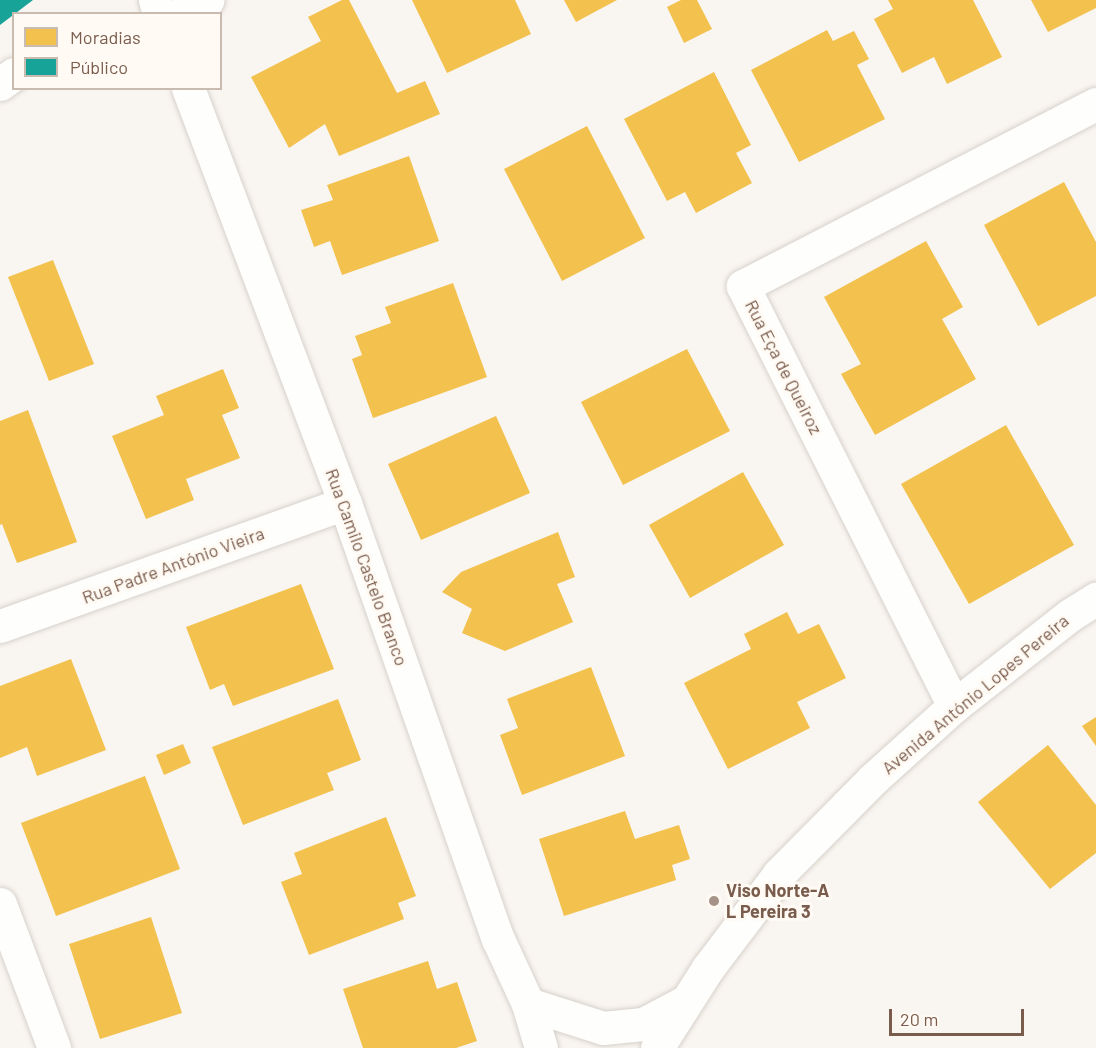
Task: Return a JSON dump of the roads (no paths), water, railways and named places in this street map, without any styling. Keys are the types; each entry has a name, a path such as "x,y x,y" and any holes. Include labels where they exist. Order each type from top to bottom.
{"street":[{"path":"185,12 207,0"},
{"name":"Rua Camilo Castelo Branco","path":"189,90 345,503 498,939 528,1004 542,1048"},
{"name":"Rua Eça de Queiroz","path":"954,706 743,286 1096,104"},
{"name":"Rua Padre António Vieira","path":"0,626 345,503"},
{"name":"Avenida António Lopes Pereira","path":"657,1048 708,968 779,874 873,779 954,706 1070,615 1096,599"},
{"path":"0,904 54,1048"},
{"path":"528,1004 603,1028 643,1024 687,1001"}],"place":[{"name":"Viso Norte-A L Pereira 3","path":"714,901"}]}
